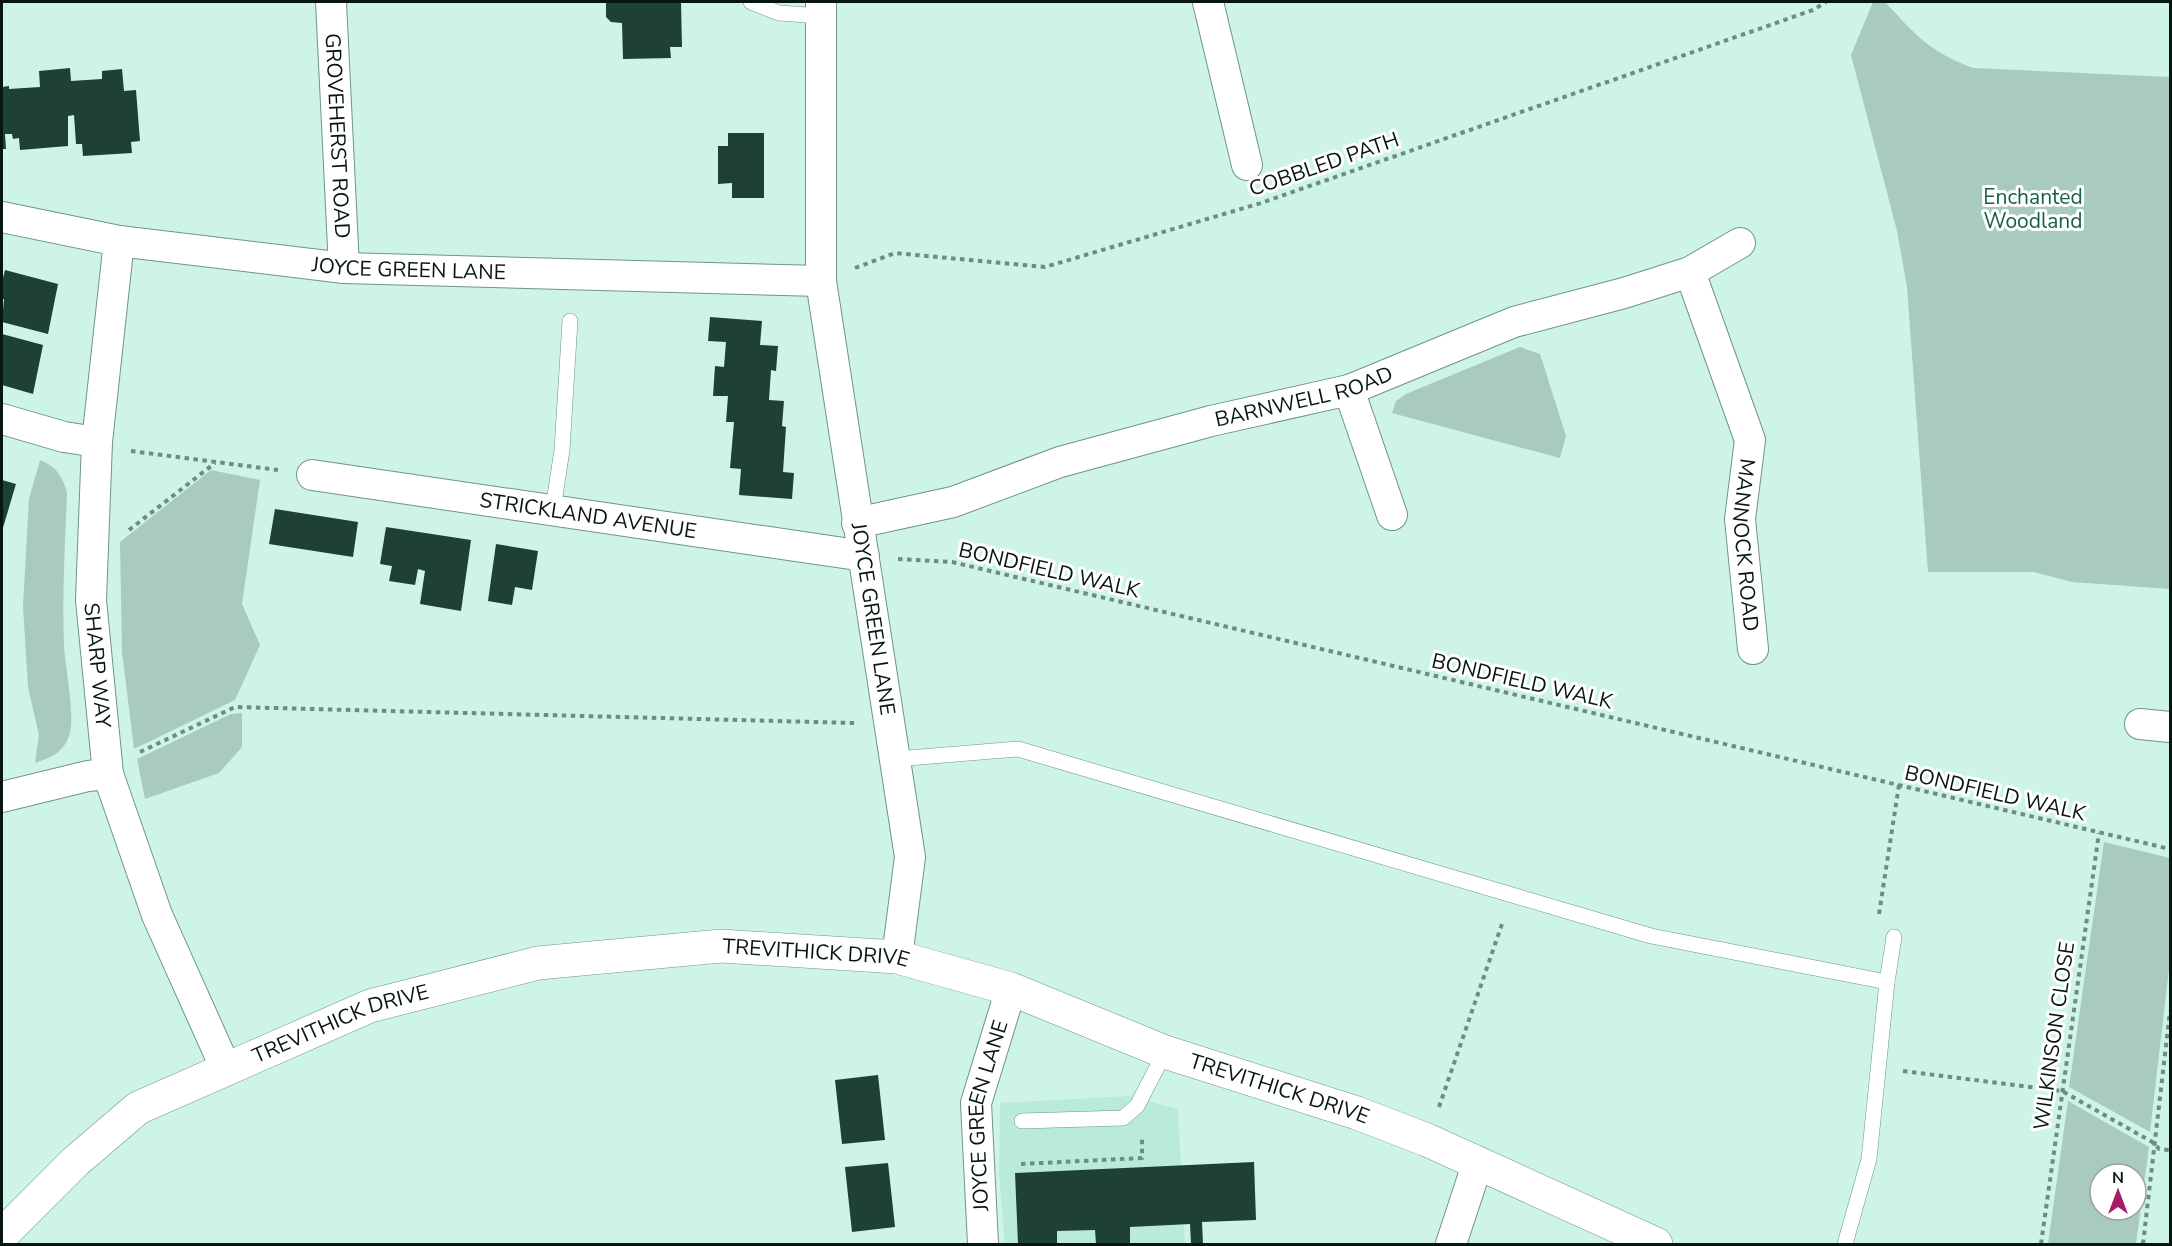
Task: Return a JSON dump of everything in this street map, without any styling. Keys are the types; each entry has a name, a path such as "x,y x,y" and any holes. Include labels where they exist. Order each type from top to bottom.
{"street":[{"name":"GROVEHERST ROAD","path":"331,2 344,268"},
{"path":"1208,2 1246,165"},
{"name":"JOYCE GREEN LANE","path":"821,9 821,281 910,857 897,957"},
{"name":"JOYCE GREEN LANE","path":"2,217 119,241 344,268 821,281"},
{"name":"SHARP WAY","path":"119,241 97,442 91,600 108,774 157,915 226,1069"},
{"name":"BARNWELL ROAD","path":"857,523 953,502 1021,475 1211,421 1350,390 1505,325 1624,293 1690,272 1740,243"},
{"name":"MANNOCK ROAD","path":"1690,272 1750,440 1740,519 1753,649"},
{"path":"1350,390 1392,515"},
{"path":"2,419 64,437 97,442"},
{"name":"STRICKLAND AVENUE","path":"312,475 864,556"},
{"path":"2140,724 2170,727"},
{"path":"2,797 88,776 108,774"},
{"name":"TREVITHICK DRIVE","path":"2,1235 75,1161 138,1108 370,1006 538,963 721,946 897,957 1011,989 1164,1053 1357,1113 1427,1140 1478,1161 1656,1245"},
{"name":"JOYCE GREEN LANE","path":"983,1245 976,1103 1011,989"},
{"path":"1451,1245 1478,1161"}],"lane":[{"path":"751,2 779,13 821,9"},
{"path":"553,509 562,450 570,321"},
{"path":"896,759 1018,749 1651,936 1887,982"},
{"path":"1845,1245 1869,1159 1887,982 1894,937"},
{"path":"1022,1121 1123,1118 1137,1106 1164,1053"}],"path":[{"name":"COBBLED PATH","path":"821,281 895,253 1045,267 1261,203 1813,10 1826,2"},
{"path":"97,442 119,449 312,475"},
{"path":"93,558 216,462"},
{"name":"BONDFIELD WALK","path":"864,556 952,562 2170,849"},
{"path":"108,774 135,754 235,707 891,724"},
{"path":"1894,937 1876,935 1899,786"},
{"name":"WILKINSON CLOSE","path":"2041,1245 2099,833"},
{"path":"1427,1140 1512,894"},
{"path":"2143,1245 2170,1011"},
{"path":"1878,1068 2062,1091 2154,1143 2159,1149 2170,1150"},
{"path":"1021,1164 1142,1158 1142,1126 1137,1106"}],"shaded area":[{"path":"1129,1096 1178,1109 1185,1244 1005,1244 999,1173 1000,1103"}],"green space":[{"name":"Enchanted Woodland","path":"1873,2 1885,2 1933,48 1973,68 2170,77 2170,589 2072,582 2034,572 1928,572 1907,287 1897,231 1851,55"},
{"path":"1520,347 1540,354 1566,436 1560,458 1392,413 1396,401 1406,394"},
{"path":"40,460 50,465 58,473 67,493 63,626 70,692 71,728 60,751 35,763 39,735 28,687 23,606 29,499"},
{"path":"211,470 260,480 242,604 260,645 235,700 134,749 122,652 120,542"},
{"path":"242,713 242,747 219,773 145,799 137,759 231,714"},
{"path":"2104,842 2170,858 2170,961 2150,1132 2069,1087"},
{"path":"2068,1101 2149,1147 2147,1162 2088,1162 2088,1222 2139,1222 2136,1244 2048,1244"}],"building":[{"path":"606,2 681,2 682,47 670,47 671,58 623,59 622,23 611,22 606,17"},
{"path":"70,68 71,81 102,79 102,71 122,69 124,91 136,90 140,141 131,142 132,153 83,156 82,144 76,144 74,115 68,116 68,146 20,150 19,138 13,139 12,134 5,134 6,149 2,149 2,87 9,86 9,89 40,87 39,71"},
{"path":"728,133 764,133 764,198 732,198 732,183 718,184 718,146 728,146"},
{"path":"5,270 58,284 48,334 2,322 4,299 2,299 2,282"},
{"path":"710,317 762,321 760,345 778,346 776,371 771,370 769,400 784,401 782,426 786,427 783,472 794,473 792,499 739,495 741,469 730,468 734,422 726,422 728,396 713,396 715,366 724,367 726,342 708,341"},
{"path":"2,334 43,345 33,394 2,385"},
{"path":"2,480 16,484 2,531"},
{"path":"275,509 358,522 353,557 269,544"},
{"path":"386,527 471,540 461,611 420,604 425,571 418,569 415,585 389,581 392,566 380,564"},
{"path":"496,544 538,551 532,590 515,587 512,605 488,601"},
{"path":"878,1075 885,1140 842,1144 835,1080"},
{"path":"1254,1162 1256,1220 1202,1222 1203,1244 1191,1244 1190,1224 1130,1227 1130,1244 1096,1244 1095,1230 1057,1231 1057,1244 1018,1244 1015,1173"},
{"path":"888,1163 895,1227 852,1232 845,1167"}]}
